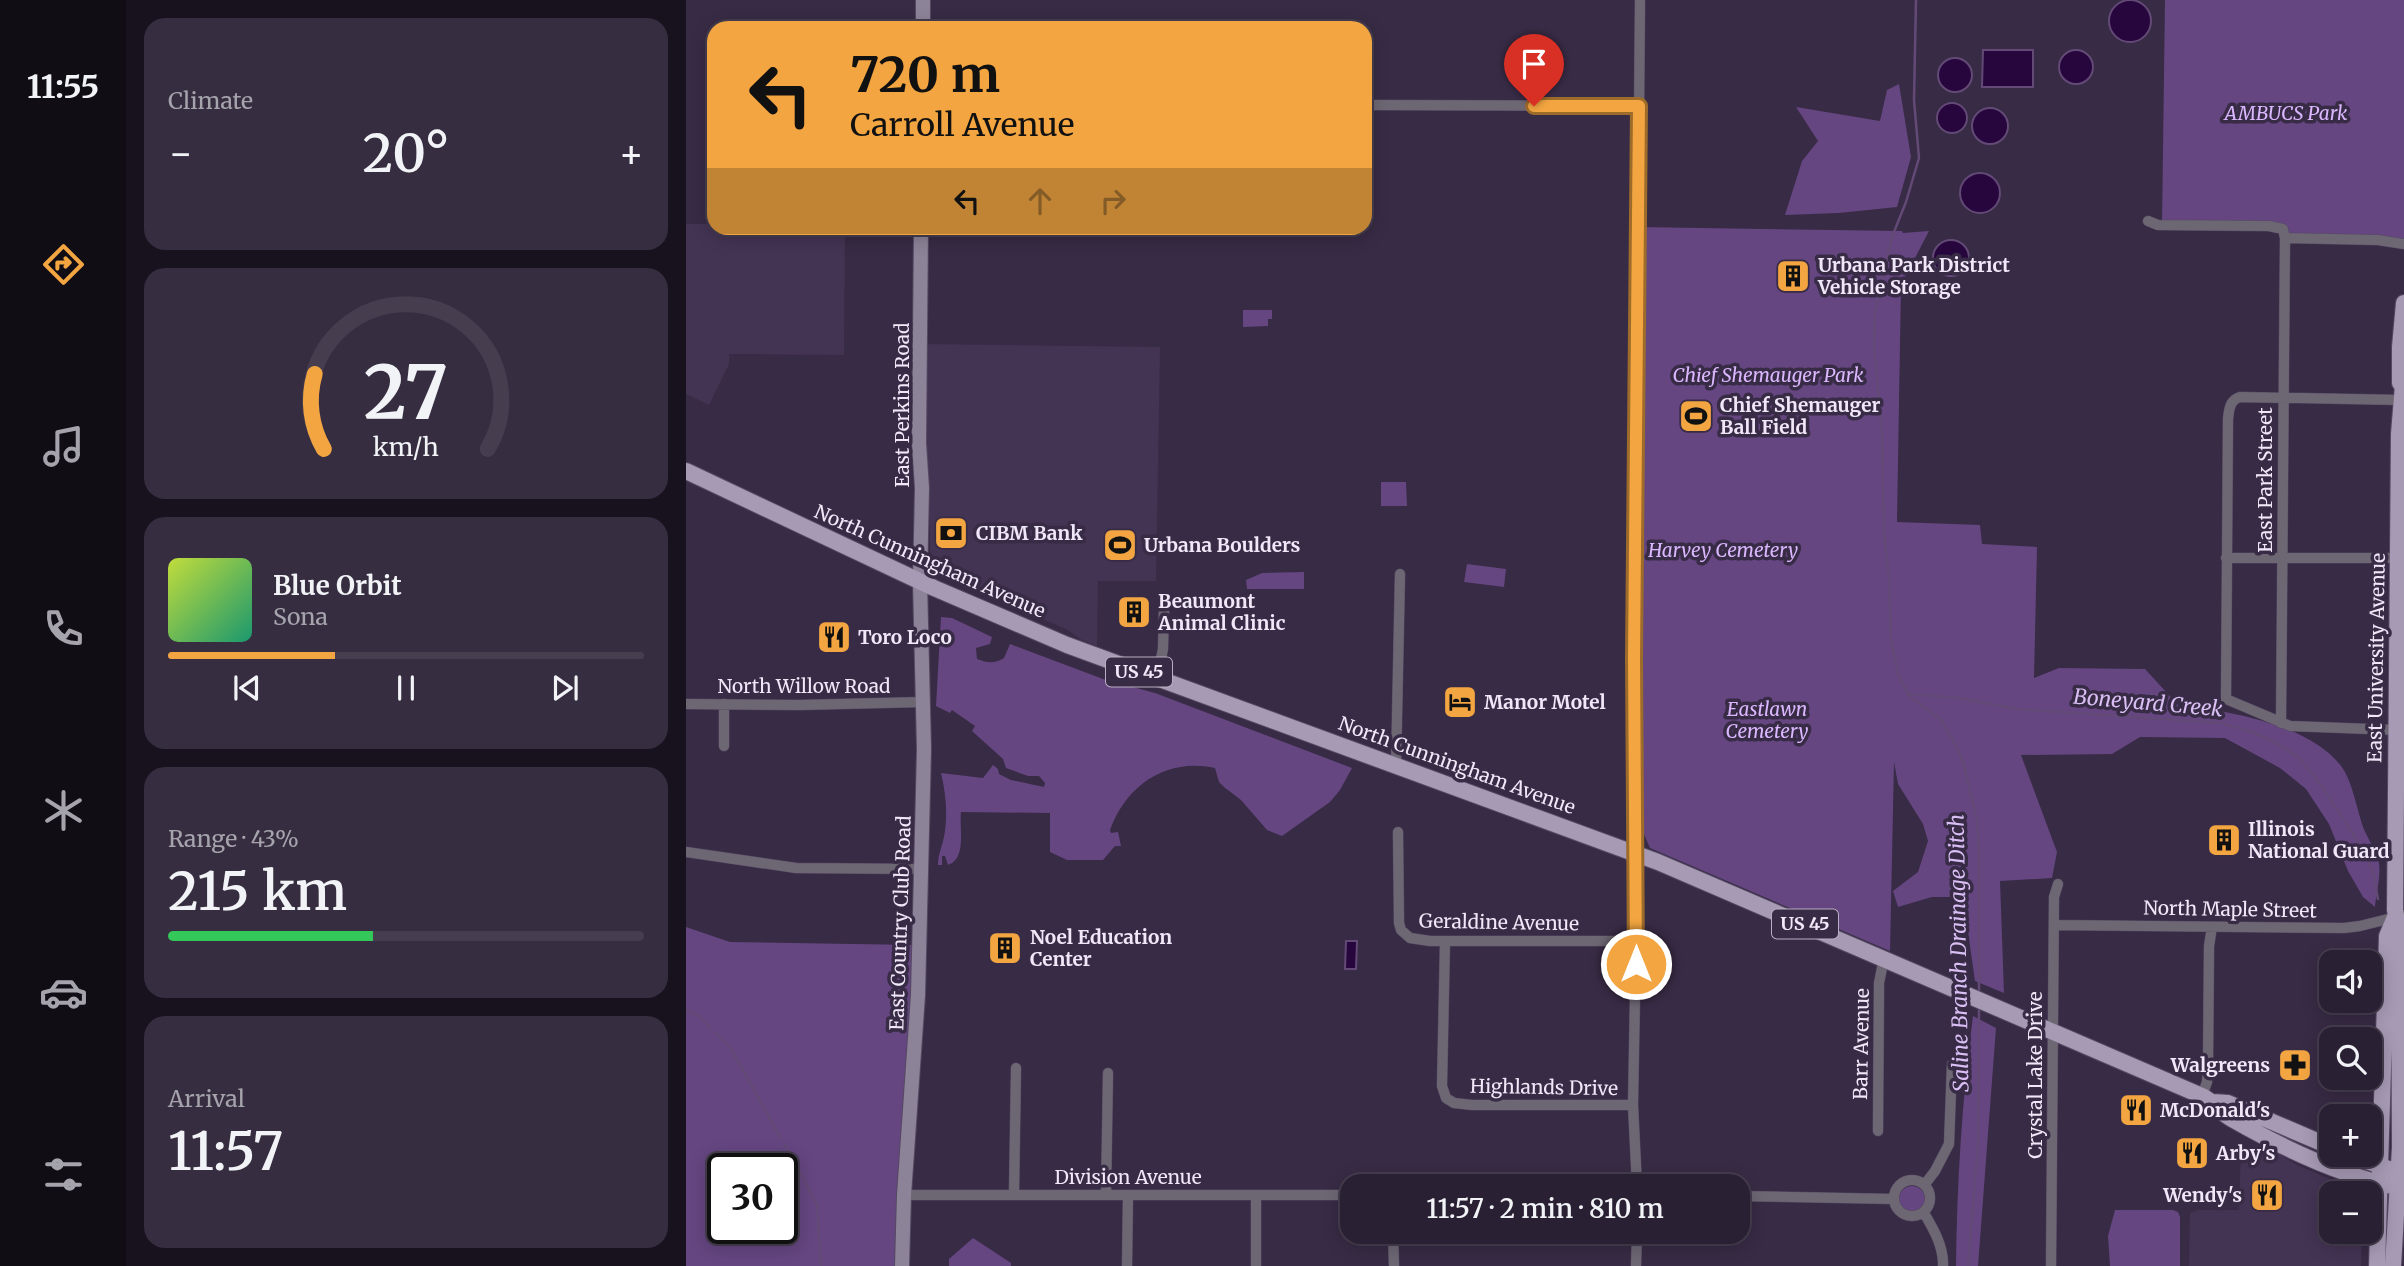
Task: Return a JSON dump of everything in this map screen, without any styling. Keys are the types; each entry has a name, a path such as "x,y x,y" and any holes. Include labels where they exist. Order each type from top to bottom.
{"main road":[{"name":"East University Avenue","path":"2393,1266 2402,1149 2396,730 2400,347 2404,303"},
{"name":"East University Avenue","path":"2400,400 2404,373"},
{"name":"North Cunningham Avenue","path":"686,471 920,582 1067,645 1637,853 2207,1099 2228,1102 2319,1142"},
{"name":"East University Avenue","path":"2382,1121 2387,936 2399,916"},
{"name":"North Cunningham Avenue","path":"2207,1099 2228,1118 2336,1169 2370,1181"},
{"path":"2382,1167 2401,1180"},
{"name":"North Cunningham Avenue","path":"2382,1183 2401,1180"},
{"path":"2393,1246 2404,1227"},
{"name":"East University Avenue","path":"2377,1266 2378,1244"}],"street":[{"path":"923,0 923,21"},
{"path":"1636,1174 1633,1105 1637,853 1634,658 1640,0"},
{"path":"1372,105 1639,106"},
{"path":"2148,221 2158,225 2269,226 2283,229 2286,239 2378,240 2404,244"},
{"name":"East Perkins Road","path":"920,582 921,235"},
{"name":"East Park Street","path":"2281,723 2286,239"},
{"path":"2396,730 2300,727 2281,723 2226,699 2226,558 2229,409 2235,399 2400,400"},
{"path":"2226,558 2398,558"},
{"path":"1396,766 1400,574"},
{"name":"East Country Club Road","path":"902,1266 904,1195 916,1038 923,702 920,582"},
{"path":"1157,678 1163,649 1164,609"},
{"name":"North Willow Road","path":"686,704 923,702"},
{"path":"724,704 724,746"},
{"name":"Geraldine Avenue","path":"1398,832 1399,923 1405,935 1413,940 1636,941"},
{"path":"686,852 796,869 920,869"},
{"name":"Crystal Lake Drive","path":"2051,1266 2053,925 2054,897 2058,884"},
{"name":"North Maple Street","path":"2053,925 2344,928 2399,916"},
{"path":"2207,1099 2209,946 2212,927"},
{"name":"Highlands Drive","path":"1445,942 1442,1086 1446,1098 1454,1103 1472,1105 1633,1105"},
{"name":"Barr Avenue","path":"1878,1131 1879,983 1884,958"},
{"path":"1925,1184 1949,1144 1952,1064"},
{"path":"1014,1194 1016,1068"},
{"path":"1106,1195 1108,1073"},
{"path":"1907,1180 1925,1184 1930,1202 1924,1213 1913,1217 1898,1210 1894,1199 1897,1187 1907,1180"},
{"name":"Division Avenue","path":"904,1195 1340,1195"},
{"path":"1127,1266 1128,1195"},
{"path":"1256,1195 1256,1266"},
{"path":"1750,1196 1894,1199"},
{"path":"1924,1213 1934,1230 1943,1266"},
{"path":"1393,1244 1394,1266"},
{"path":"1636,1266 1637,1244"}],"shaded area":[{"path":"2130,0 2145,6 2151,21 2145,36 2130,42 2115,36 2109,21 2115,6"},
{"path":"1983,50 2033,50 2033,87 1982,87"},
{"path":"2076,50 2088,55 2093,67 2088,79 2076,84 2064,79 2059,67 2064,55"},
{"path":"1955,58 1967,63 1972,75 1967,87 1955,92 1943,87 1938,75 1943,63"},
{"path":"1952,103 1958,104 1966,112 1966,124 1958,132 1952,133 1946,132 1938,124 1937,118 1938,112 1946,104"},
{"path":"1990,108 2003,113 2008,126 2003,139 1990,144 1977,139 1972,126 1977,113"},
{"path":"1980,173 1988,174 1994,179 1999,185 1999,201 1994,207 1988,212 1980,213 1972,212 1966,207 1961,201 1960,193 1961,185 1966,179 1972,174"},
{"path":"686,224 707,224 707,235 845,235 844,355 729,354 729,364 709,405 686,394"},
{"path":"1951,240 1964,245 1969,258 1964,271 1951,276 1938,271 1933,258 1938,245"},
{"path":"923,344 1160,347 1156,581 1098,581 1097,646 1066,629 945,577 933,564 930,550 929,484 922,427"},
{"path":"1346,941 1357,941 1356,969 1345,969"},
{"path":"2265,1145 2297,1165 2335,1181 2319,1181 2319,1244 2362,1244 2361,1266 2189,1266 2190,1213 2198,1210 2239,1210 2241,1152 2246,1146"}],"green space":[{"name":"AMBUCS Park","path":"2165,0 2404,0 2404,244 2285,238 2283,229 2162,223"},
{"path":"1899,84 1911,157 1897,207 1785,215 1802,161 1818,141 1796,107 1880,121 1887,90"},
{"path":"1637,227 1903,233 1929,231 1901,285 1897,522 1980,525 1982,544 2037,547 2034,678 2059,668 2145,669 2179,706 2270,723 2315,743 2332,756 2348,778 2364,829 2378,859 2375,907 2363,897 2348,871 2329,824 2306,789 2280,768 2225,738 2140,737 2112,754 2021,755 2057,852 2052,878 2000,881 2004,993 1975,981 1963,897 1932,897 1898,907 1893,891 1918,872 1928,841 1923,824 1898,784 1894,762 1890,951 1650,848 1643,832 1639,702"},
{"path":"1243,310 1272,310 1272,319 1268,319 1268,326 1243,327"},
{"path":"1381,482 1406,482 1407,506 1381,506"},
{"path":"1467,564 1506,569 1504,587 1464,582"},
{"path":"1304,572 1304,589 1247,589 1246,580 1262,573"},
{"path":"941,617 952,618 992,637 990,644 976,648 977,659 991,662 1000,660 1004,658 1010,644 1103,679 1155,693 1352,768 1330,802 1282,836 1267,830 1241,800 1219,782 1215,768 1181,767 1151,778 1127,800 1110,830 1111,833 1118,832 1121,846 1115,846 1103,860 1067,860 1050,852 1050,813 961,812 958,856 948,865 945,856 942,856 942,865 938,865 946,821 941,773 983,778 993,765 999,774 1011,780 1044,787 1045,783 1039,776 1028,776 1006,768 1003,759 972,731 975,726 952,710 950,713 936,706"},
{"path":"686,927 730,942 914,945 896,1266 686,1266"},
{"path":"1973,1016 1996,1028 1978,1266 1956,1266 1961,1141"},
{"path":"1912,1186 1921,1190 1925,1199 1921,1208 1912,1212 1903,1208 1899,1199 1903,1190"},
{"path":"2115,1210 2178,1212 2180,1266 2110,1266 2108,1236"},
{"path":"973,1238 1011,1263 1011,1266 949,1266 949,1259"}],"waterway":[{"name":"Saline Branch Drainage Ditch","path":"1916,0 1914,100 1919,158 1892,237 1875,313 1874,345 1882,433 1884,533 1891,639 1898,674 1909,696 1941,720 1952,738 1963,762 1977,820 1979,994"},
{"name":"Boneyard Creek","path":"1909,694 1958,698 2017,709 2220,723 2259,735 2295,755 2325,791 2368,861 2374,875 2378,899"},
{"name":"Saline Branch Drainage Ditch","path":"1968,1266 1978,1144 1979,1007"},
{"path":"686,1010 698,1015 710,1027"},
{"path":"716,1032 733,1052 780,1137"},
{"path":"785,1144 817,1205 821,1266"}],"place":[{"name":"Urbana Park District Vehicle Storage","path":"1793,276"},
{"name":"Chief Shemauger Ball Field","path":"1696,416"},
{"name":"CIBM Bank","path":"951,533"},
{"name":"Urbana Boulders","path":"1120,545"},
{"name":"Beaumont Animal Clinic","path":"1134,612"},
{"name":"Toro Loco","path":"834,637"},
{"name":"Manor Motel","path":"1460,702"},
{"name":"Illinois National Guard","path":"2224,840"},
{"name":"Noel Education Center","path":"1005,948"},
{"name":"Walgreens","path":"2295,1065"},
{"name":"McDonald's","path":"2136,1110"},
{"name":"Arby's","path":"2192,1153"},
{"name":"Wendy's","path":"2267,1195"}],"route":[{"path":"1534,106 1639,106 1634,658 1636,964"}],"park label":[{"name":"Chief Shemauger Park","path":"1768,375"},
{"name":"Harvey Cemetery","path":"1723,550"},
{"name":"Eastlawn Cemetery","path":"1767,720"}]}
